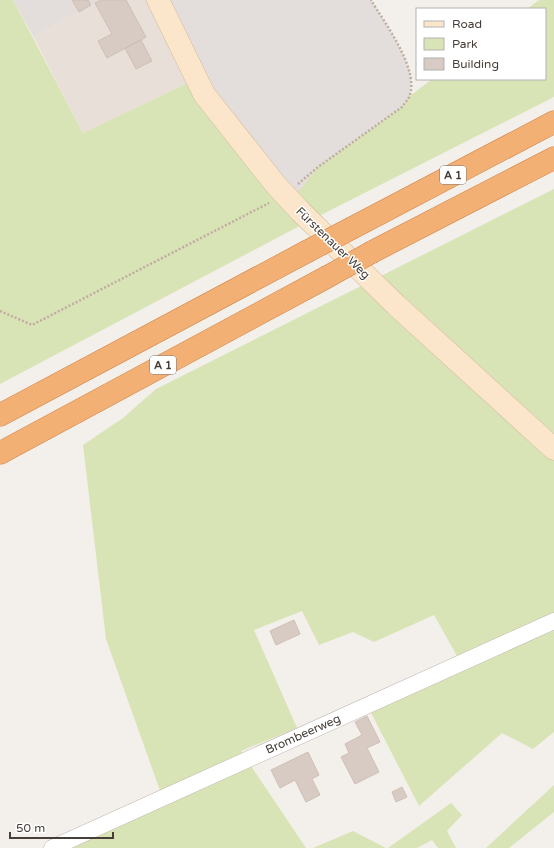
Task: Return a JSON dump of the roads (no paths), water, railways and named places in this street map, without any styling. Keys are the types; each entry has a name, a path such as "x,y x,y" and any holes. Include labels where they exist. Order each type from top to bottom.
{"highway":[{"name":"A 1","path":"0,415 554,122"},
{"name":"A 1","path":"0,453 372,252 554,158"}],"street":[{"name":"Fürstenauer Weg","path":"158,0 204,94 280,190 396,305 554,449"},
{"name":"Brombeerweg","path":"52,848 554,621"}]}
